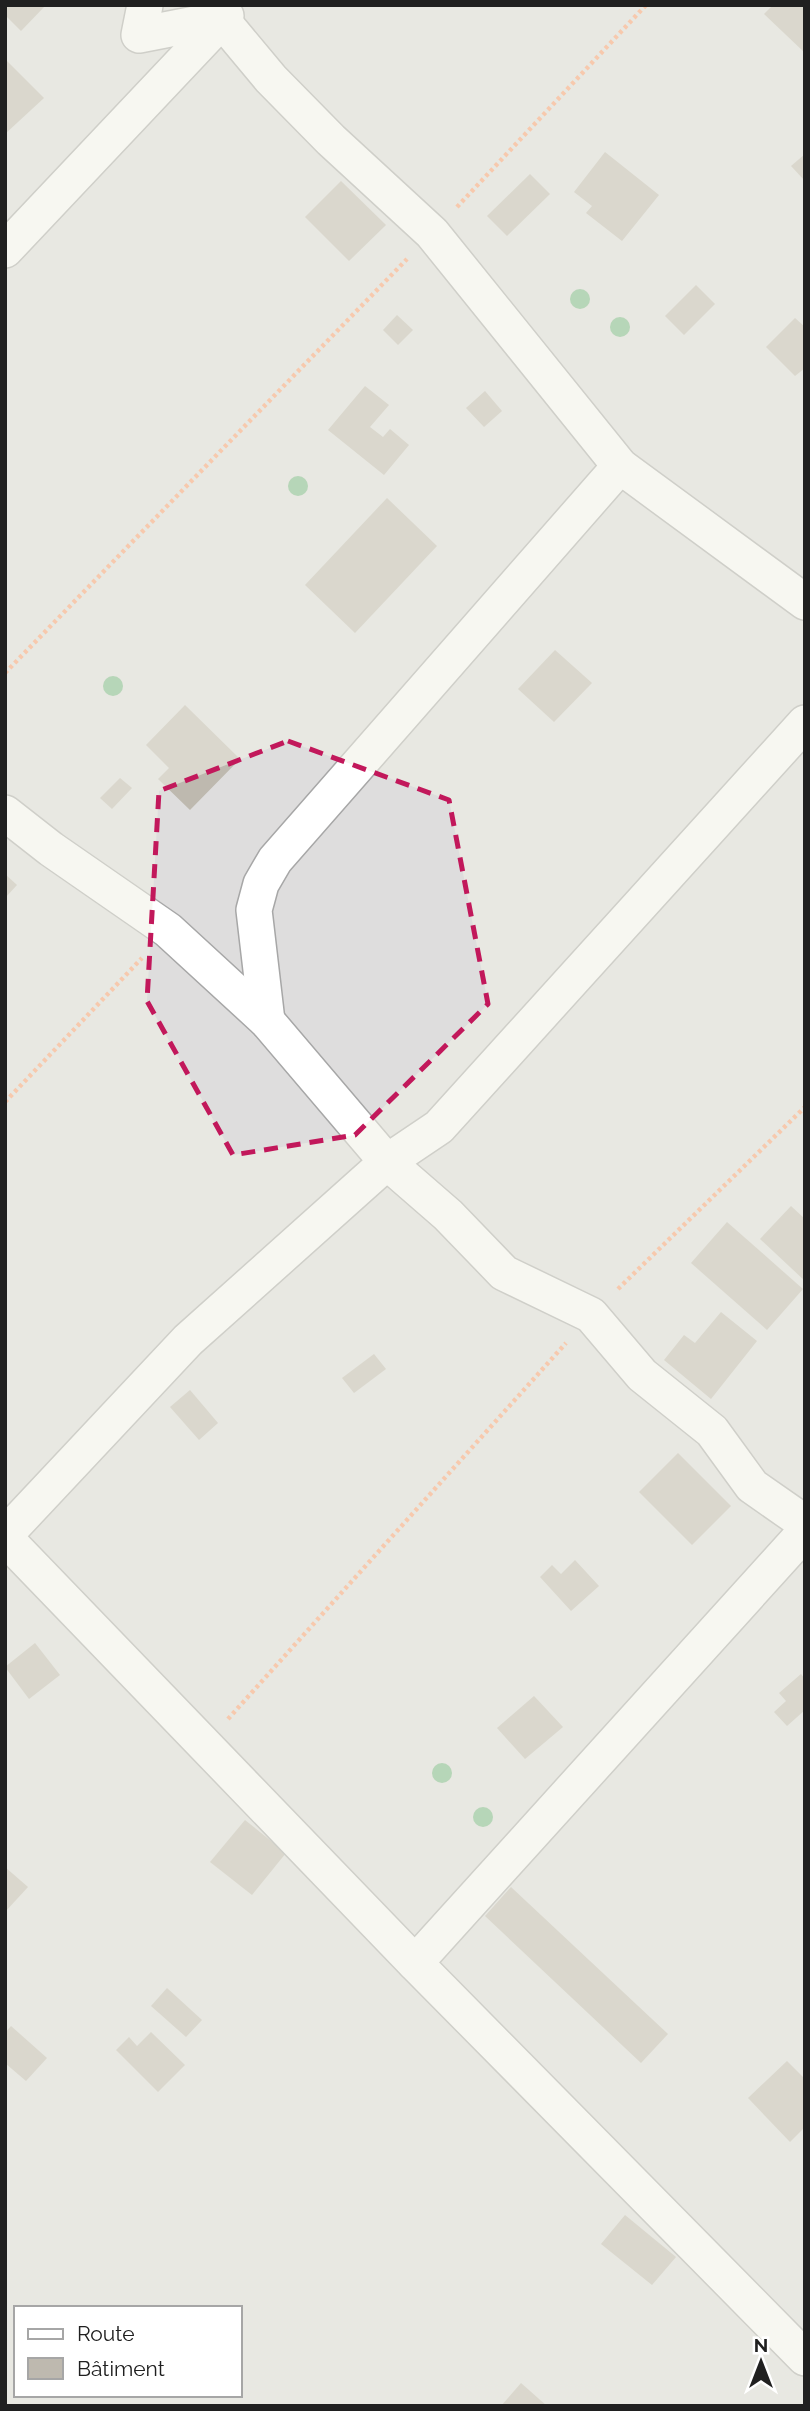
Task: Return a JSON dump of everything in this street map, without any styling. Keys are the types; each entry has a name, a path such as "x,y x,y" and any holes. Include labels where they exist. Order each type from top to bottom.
{"street":[{"path":"145,5 139,35 230,12"},
{"path":"230,12 271,79 331,140 432,233 620,466 805,602"},
{"path":"5,250 230,12"},
{"path":"267,1021 254,910 261,884 275,860 620,466"},
{"path":"805,723 439,1127 387,1162 188,1340 5,1537 415,1963 805,2358"},
{"path":"5,813 51,849 168,930 267,1021 387,1162 448,1215 504,1273 591,1315 642,1375 712,1431 752,1486 805,1523"},
{"path":"415,1963 805,1532"}],"path":[{"path":"5,673 432,233 646,5"},
{"path":"5,1101 168,930"},
{"path":"204,1746 591,1315 805,1107"}],"highlighted area":[{"path":"288,741 449,800 488,1004 355,1135 233,1155 147,1001 159,791"}],"shaded area":[{"path":"5,5 805,5 805,2406 5,2406"}],"building":[{"path":"5,5 46,5 21,31 5,15"},
{"path":"773,5 805,5 805,53 764,14"},
{"path":"5,62 44,98 5,134"},
{"path":"605,152 659,195 622,241 586,213 592,206 574,192"},
{"path":"805,154 805,181 791,166"},
{"path":"530,174 550,194 507,236 487,216"},
{"path":"341,181 386,225 349,261 305,217"},
{"path":"696,285 715,304 684,335 665,316"},
{"path":"397,315 413,330 398,345 383,330"},
{"path":"795,318 805,327 805,368 795,376 766,347"},
{"path":"365,386 389,405 370,427 383,437 390,429 409,445 384,475 328,430"},
{"path":"485,391 502,411 484,427 466,408"},
{"path":"387,498 437,546 355,633 305,585"},
{"path":"555,650 592,683 554,722 518,689"},
{"path":"185,705 240,759 190,810 158,779 169,768 146,745"},
{"path":"120,778 132,788 112,809 100,798"},
{"path":"5,874 17,885 5,898"},
{"path":"791,1206 805,1219 805,1281 760,1239"},
{"path":"727,1222 803,1289 767,1330 691,1263"},
{"path":"721,1312 757,1341 711,1399 664,1360 684,1335 695,1343"},
{"path":"374,1354 386,1369 354,1393 342,1378"},
{"path":"190,1390 218,1423 199,1440 170,1407"},
{"path":"678,1453 731,1506 692,1545 639,1492"},
{"path":"575,1560 599,1586 571,1611 540,1577 552,1565 561,1574"},
{"path":"35,1643 60,1675 29,1699 5,1667"},
{"path":"801,1674 805,1679 805,1710 787,1726 774,1712 786,1701 779,1693"},
{"path":"534,1696 563,1727 525,1759 497,1728"},
{"path":"245,1820 286,1853 252,1895 210,1862"},
{"path":"5,1867 28,1887 5,1912"},
{"path":"511,1887 668,2034 641,2063 485,1916"},
{"path":"167,1988 202,2020 186,2037 151,2006"},
{"path":"11,2026 47,2058 26,2081 5,2063 5,2033"},
{"path":"151,2032 185,2065 158,2092 116,2050 129,2037 137,2046"},
{"path":"787,2061 805,2079 805,2127 790,2142 748,2098"},
{"path":"625,2215 676,2257 652,2285 601,2244"},
{"path":"521,2383 547,2406 501,2406"}]}
